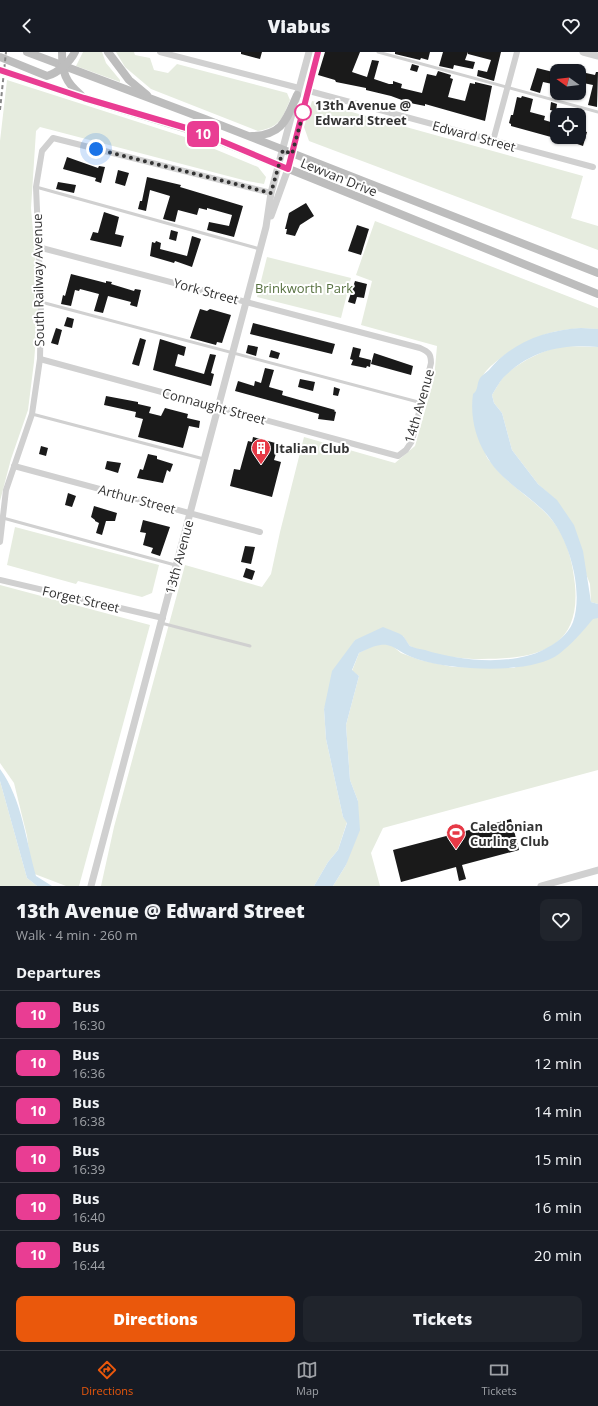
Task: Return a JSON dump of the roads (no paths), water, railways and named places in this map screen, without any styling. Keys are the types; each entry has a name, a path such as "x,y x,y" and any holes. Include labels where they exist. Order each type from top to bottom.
{"main road":[{"name":"Lewvan Drive","path":"27,52 63,67 152,99 598,273"},
{"path":"62,52 63,67 69,86 84,98"},
{"path":"0,57 47,76 63,67 73,58 75,52"},
{"path":"108,52 129,80 152,99"},
{"name":"Lewvan Drive","path":"0,70 84,98 200,132 598,294"},
{"path":"247,136 272,133 279,128 286,120 298,92"}],"street":[{"path":"160,52 298,92"},
{"name":"13th Avenue","path":"266,227 271,193 308,52"},
{"name":"13th Avenue","path":"91,886 260,249 266,227 288,169 318,52"},
{"path":"493,141 517,52"},
{"path":"584,52 598,56"},
{"name":"Edward Street","path":"309,91 593,168"},
{"name":"South Railway Avenue","path":"0,542 6,490 32,414 40,360 41,302 36,187 42,151 54,138 271,193"},
{"name":"York Street","path":"38,247 420,348"},
{"name":"14th Avenue","path":"389,454 398,456 406,450 412,441 422,404 431,356 428,352 420,348"},
{"name":"Connaught Street","path":"40,360 389,454"},
{"name":"Arthur Street","path":"14,466 260,532"},
{"name":"Forget Street","path":"0,580 162,621"},
{"path":"541,886 598,870"}],"lane":[{"path":"378,52 598,112"},
{"path":"36,187 260,249"},
{"path":"41,302 233,352 422,404"},
{"path":"32,414 205,459"},
{"path":"2,517 177,566"},
{"path":"162,621 250,646"}],"water":[{"path":"581,328 598,329 598,347 585,346 560,348 537,354 516,366 506,375 492,395 494,403 502,413 512,450 538,484 557,500 574,525 583,551 591,602 598,604 598,618 593,619 573,642 559,654 546,661 511,668 471,668 434,663 420,660 386,645 379,645 359,653 352,670 359,676 346,725 350,780 358,801 360,830 346,865 333,886 314,886 328,862 338,850 347,823 343,817 326,739 324,709 332,671 355,640 383,627 401,635 410,646 415,648 453,657 501,660 530,655 543,650 561,639 571,627 576,609 577,595 572,565 562,536 547,514 506,480 492,464 482,448 476,433 472,402 473,394 480,378 508,352 530,339 555,331"},
{"path":"0,769 14,793 36,876 52,886 37,886 27,878 0,781"}],"railway":[{"path":"0,110 6,52"}],"place":[{"name":"13th Avenue @ Edward Street","path":"303,112"},
{"name":"Italian Club","path":"261,465"},
{"name":"Caledonian Curling Club","path":"456,850"}],"park label":[{"name":"Brinkworth Park","path":"304,288"}]}
